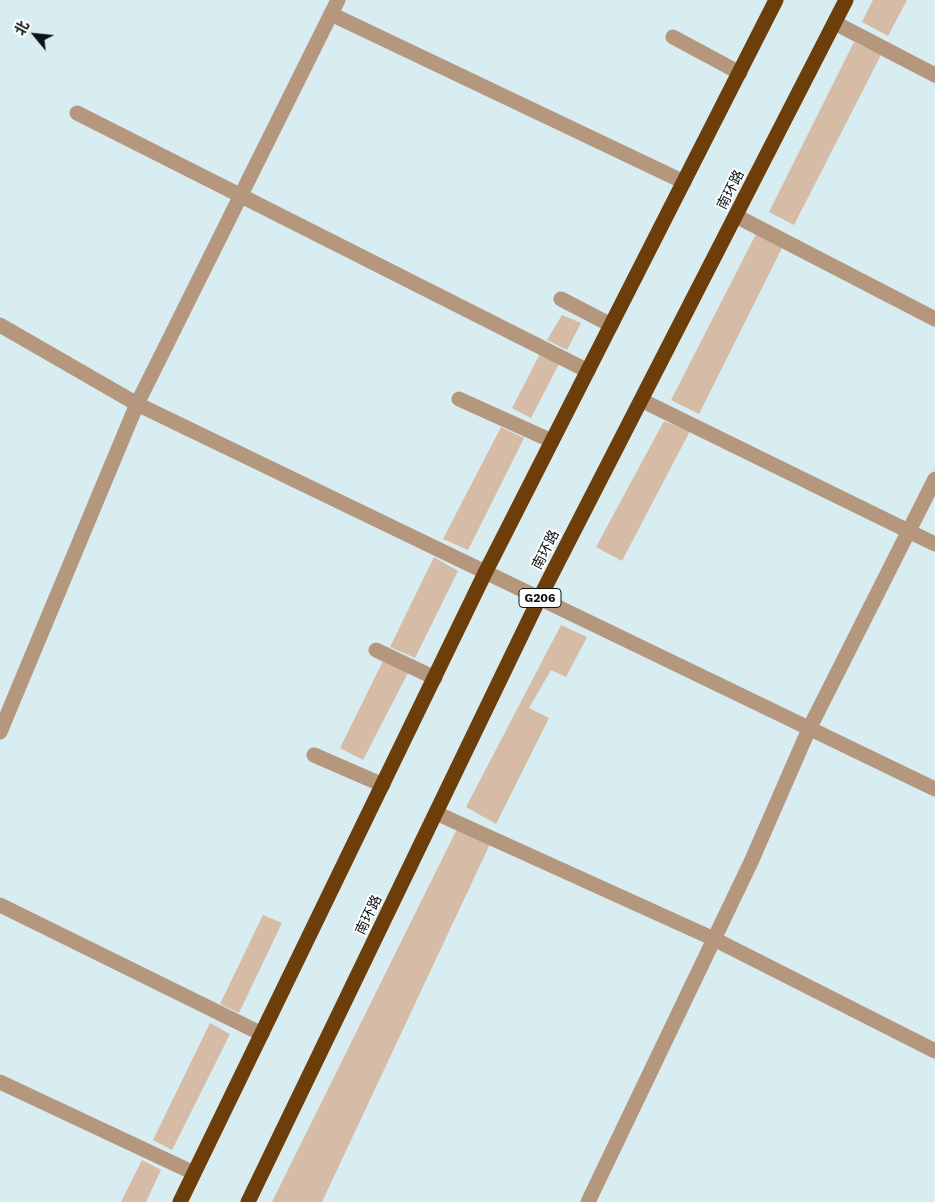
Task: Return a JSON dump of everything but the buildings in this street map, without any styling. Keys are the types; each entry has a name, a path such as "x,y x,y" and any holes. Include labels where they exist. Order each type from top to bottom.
{"highway":[{"path":"180,1202 486,573 776,0"},
{"name":"南环路","path":"248,1202 540,599 846,0"}],"street":[{"path":"0,732 136,404 338,0"},
{"path":"331,14 684,182"},
{"path":"835,23 935,76"},
{"path":"673,37 740,73"},
{"path":"77,113 588,371"},
{"path":"736,216 935,319"},
{"path":"561,299 611,325"},
{"path":"0,325 136,404 935,789"},
{"path":"459,398 552,441"},
{"path":"641,400 935,544"},
{"path":"588,1202 751,862 809,729 935,479"},
{"path":"376,650 435,678"},
{"path":"314,755 383,784"},
{"path":"436,813 714,939 935,1051"},
{"path":"0,905 262,1034"},
{"path":"0,1082 194,1173"}],"shaded area":[{"path":"873,0 907,0 888,36 862,22"},
{"path":"854,42 881,55 794,225 769,212"},
{"path":"756,234 782,248 699,414 671,400"},
{"path":"562,315 581,323 567,350 547,340"},
{"path":"540,354 559,364 531,418 512,408"},
{"path":"664,421 690,431 622,561 596,547"},
{"path":"501,427 524,438 468,550 443,539"},
{"path":"434,557 458,571 415,658 390,647"},
{"path":"561,625 587,637 566,677 551,670 529,708 549,718 496,824 466,807"},
{"path":"383,661 408,673 363,760 340,748"},
{"path":"457,829 490,844 322,1202 272,1202"},
{"path":"263,915 282,923 239,1013 220,1004"},
{"path":"210,1023 230,1034 172,1150 153,1140"},
{"path":"142,1160 161,1170 146,1202 121,1202"}]}
